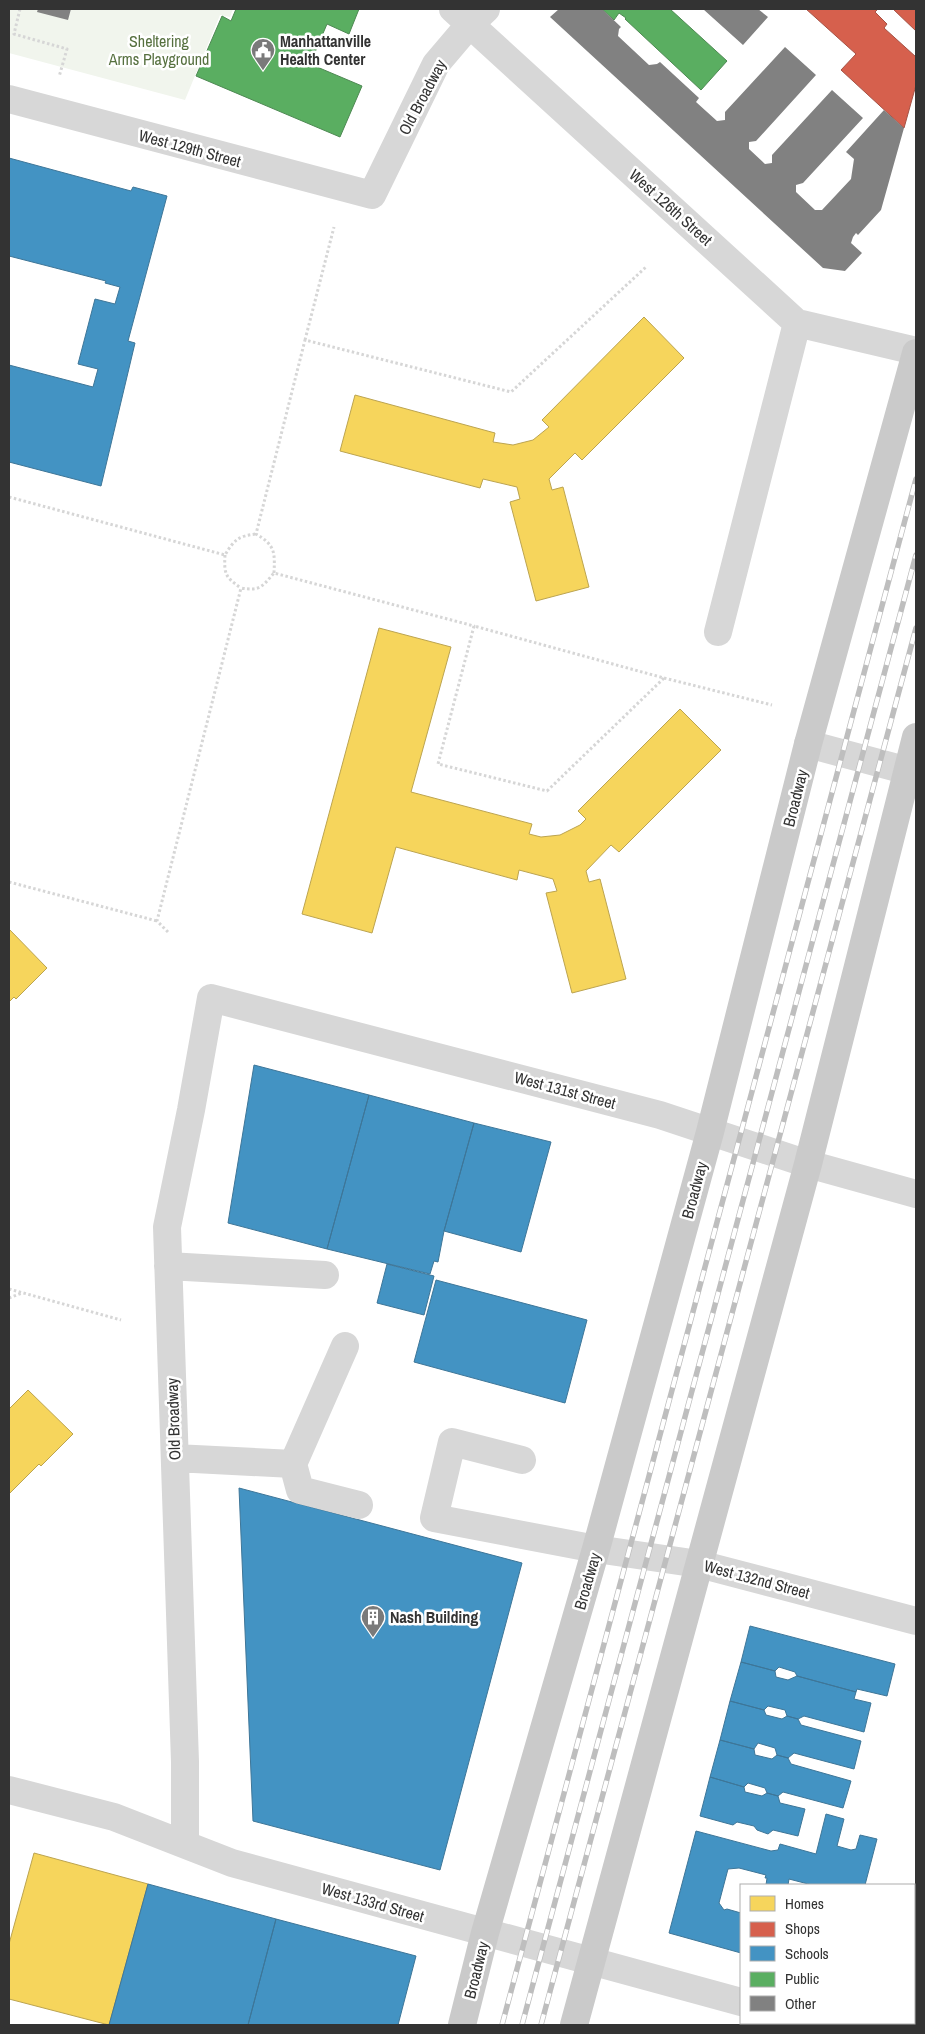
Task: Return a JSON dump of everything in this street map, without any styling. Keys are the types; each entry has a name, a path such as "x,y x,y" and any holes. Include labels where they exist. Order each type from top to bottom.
{"main road":[{"name":"Broadway","path":"462,2025 485,1933 596,1549 710,1132 808,744 916,352"},
{"path":"574,2025 808,1164 912,772 916,737"}],"street":[{"name":"Old Broadway","path":"372,195 436,64 470,14"},
{"name":"West 126th Street","path":"470,14 797,323 916,352"},
{"name":"West 129th Street","path":"9,99 372,195"},
{"path":"718,632 797,323"},
{"path":"808,744 912,772"},
{"name":"Old Broadway","path":"185,1844 185,1762 167,1226 191,1110 211,998"},
{"name":"West 131st Street","path":"211,998 660,1115 808,1164 916,1194"},
{"path":"168,1266 325,1274"},
{"path":"345,1346 293,1464 300,1490 359,1505"},
{"name":"West 132nd Street","path":"522,1460 452,1442 434,1518 596,1549 699,1564 916,1621"},
{"path":"175,1458 293,1464"},
{"name":"West 133rd Street","path":"9,1790 114,1817 232,1863 740,2002"}],"path":[{"path":"20,9 14,34 66,49 59,77"},
{"path":"256,534 334,227"},
{"path":"305,340 511,392 646,267"},
{"path":"9,497 225,555"},
{"path":"256,534 266,540 275,554 274,573 265,584 254,590 241,588 228,579 224,569 225,555 232,543 242,536 256,534"},
{"path":"274,573 664,678 772,705"},
{"path":"157,921 241,588"},
{"path":"474,626 438,764 547,791 664,678"},
{"path":"9,882 157,921 168,932"},
{"path":"9,1289 121,1320"},
{"path":"9,1298 22,1293"}],"green space":[{"name":"Sheltering Arms Playground","path":"9,9 233,9 230,17 220,15 185,100 9,53"}],"building: Homes":[{"path":"644,317 684,358 582,460 575,453 549,479 552,490 563,487 589,587 536,601 510,502 520,499 517,487 483,479 480,488 340,451 355,395 495,433 493,442 513,445 533,440 549,427 542,420"},
{"path":"379,628 451,647 411,792 532,824 529,834 541,837 560,835 580,825 586,819 578,811 680,709 721,750 619,852 611,845 586,871 589,882 600,879 626,979 572,993 546,893 557,891 553,879 519,870 517,880 396,847 372,933 302,914"},
{"path":"9,929 47,968 16,999 14,997 9,1002"},
{"path":"28,1390 73,1434 9,1494 9,1409"},
{"path":"34,1853 148,1884 109,2025 9,1999 9,1944"}],"building: Shops":[{"path":"806,9 878,9 875,12 887,24 884,28 916,57 916,85 904,128 841,70 856,54"},
{"path":"893,9 916,9 916,31"}],"building: Schools":[{"path":"9,158 131,191 133,187 167,196 128,341 135,343 101,486 9,462 9,365 93,387 98,369 78,364 95,299 115,304 120,287 105,283 106,281 9,256"},
{"path":"254,1065 369,1095 327,1249 228,1223"},
{"path":"369,1095 474,1123 444,1231 438,1262 434,1261 430,1274 327,1249"},
{"path":"474,1123 551,1142 521,1252 444,1231"},
{"path":"387,1264 434,1276 424,1315 377,1303"},
{"path":"436,1280 587,1320 565,1403 414,1362"},
{"name":"Nash Building","path":"239,1488 522,1563 440,1870 253,1821"},
{"path":"750,1626 895,1664 887,1696 857,1689 856,1692 797,1676 795,1672 779,1667 775,1671 741,1662"},
{"path":"741,1662 775,1671 776,1677 788,1680 797,1676 856,1692 854,1699 871,1703 864,1732 804,1716 798,1719 787,1716 785,1710 768,1706 764,1710 730,1701"},
{"path":"730,1701 764,1710 766,1715 782,1719 787,1716 798,1719 801,1725 861,1741 854,1769 794,1753 788,1758 777,1755 775,1748 758,1743 754,1749 720,1740"},
{"path":"720,1740 754,1749 755,1755 772,1759 777,1755 788,1758 791,1764 851,1781 843,1808 783,1792 778,1796 767,1793 765,1788 748,1783 744,1787 710,1777"},
{"path":"710,1777 744,1787 745,1792 762,1796 767,1793 778,1796 780,1803 805,1809 798,1836 773,1830 768,1834 757,1830 754,1826 737,1822 733,1825 700,1816"},
{"path":"826,1814 844,1819 837,1846 851,1850 856,1849 860,1835 877,1839 865,1884 808,1884 789,1879 788,1884 766,1884 766,1875 739,1868 728,1869 719,1903 724,1910 740,1913 740,1953 669,1933 696,1831 771,1851 778,1850 780,1844 816,1854"},
{"path":"148,1884 276,1919 248,2025 109,2025"},
{"path":"276,1919 416,1956 398,2025 248,2025"}],"building: Public":[{"name":"Manhattanville Health Center","path":"236,9 359,9 349,34 327,24 310,64 362,86 340,137 196,76 222,16 231,21"},
{"path":"602,9 670,9 727,61 701,90 626,18 619,13 614,20"}],"building: Other":[{"path":"38,9 71,9 68,20 37,12"},
{"path":"559,9 602,9 621,27 618,36 649,65 660,62 699,98 696,102 717,121 725,120 725,112 785,47 816,75 756,141 749,142 749,149 765,164 772,163 772,155 832,90 863,118 803,183 796,185 796,192 815,210 822,210 851,179 854,159 846,152 884,110 904,128 881,210 858,235 856,233 853,237 851,243 862,253 845,271 823,268 550,17"},
{"path":"703,9 758,9 768,17 743,45"}],"railway":[{"path":"502,2025 916,479"},
{"path":"522,2025 916,555"},
{"path":"541,2025 916,628"}],"place":[{"name":"Manhattanville Health Center","path":"263,71"},
{"name":"Nash Building","path":"373,1638"}]}
